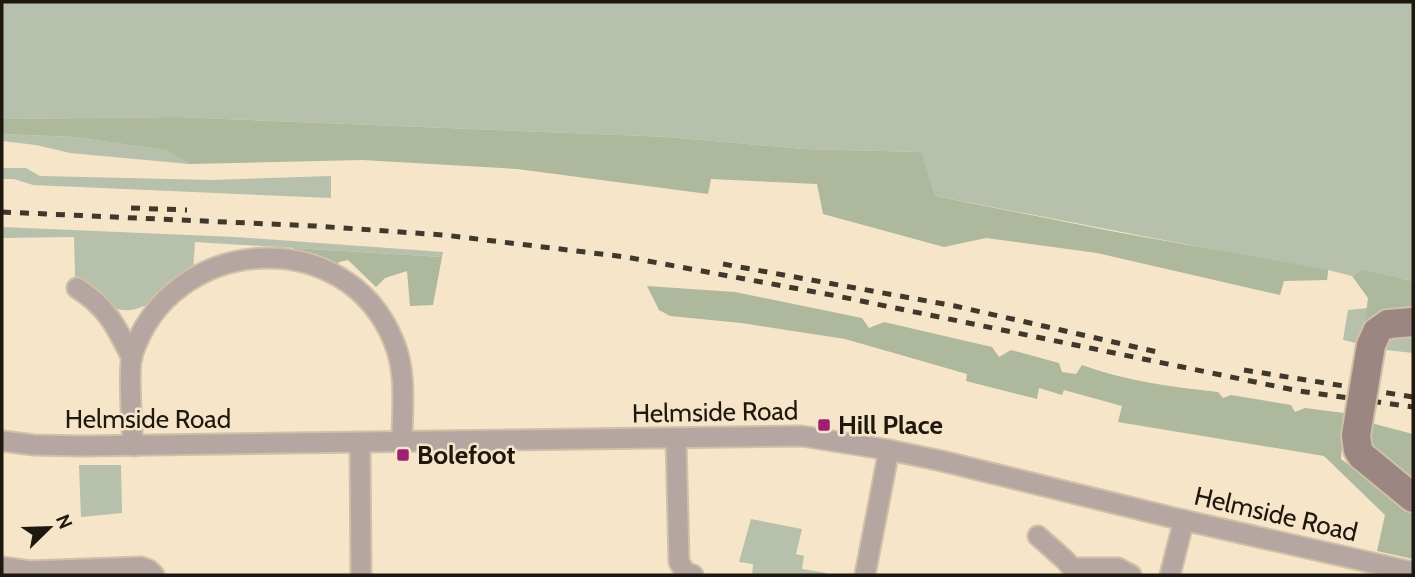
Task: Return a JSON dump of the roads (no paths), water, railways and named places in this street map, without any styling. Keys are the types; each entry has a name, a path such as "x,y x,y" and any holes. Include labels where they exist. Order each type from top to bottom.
{"main road":[{"path":"1413,322 1388,324 1377,332 1371,345 1356,435 1358,450 1362,456 1413,498"}],"street":[{"path":"133,446 132,358 148,321 180,288 196,277 228,263 263,257 309,264 334,274 371,304 385,323 401,365 402,442"},
{"path":"77,288 90,296 113,319 132,358"},
{"path":"113,319 148,321"},
{"name":"Helmside Road","path":"2,441 34,445 133,446 802,436 889,450 1413,572"},
{"path":"676,439 679,562 685,572 693,575"},
{"path":"360,443 361,575"},
{"path":"865,575 889,450"},
{"path":"1170,575 1184,520"},
{"path":"1038,536 1065,560 1070,572 1118,568 1131,575"},
{"path":"2,567 29,571 141,567 154,575"}],"railway":[{"path":"131,208 187,210"},
{"path":"2,212 315,226 444,235 626,257 837,296 1299,391 1413,407"},
{"path":"723,264 955,306 1162,353"},
{"path":"1244,370 1413,397"}],"place":[{"name":"Hill Place","path":"824,425"},
{"name":"Bolefoot","path":"403,455"}]}
